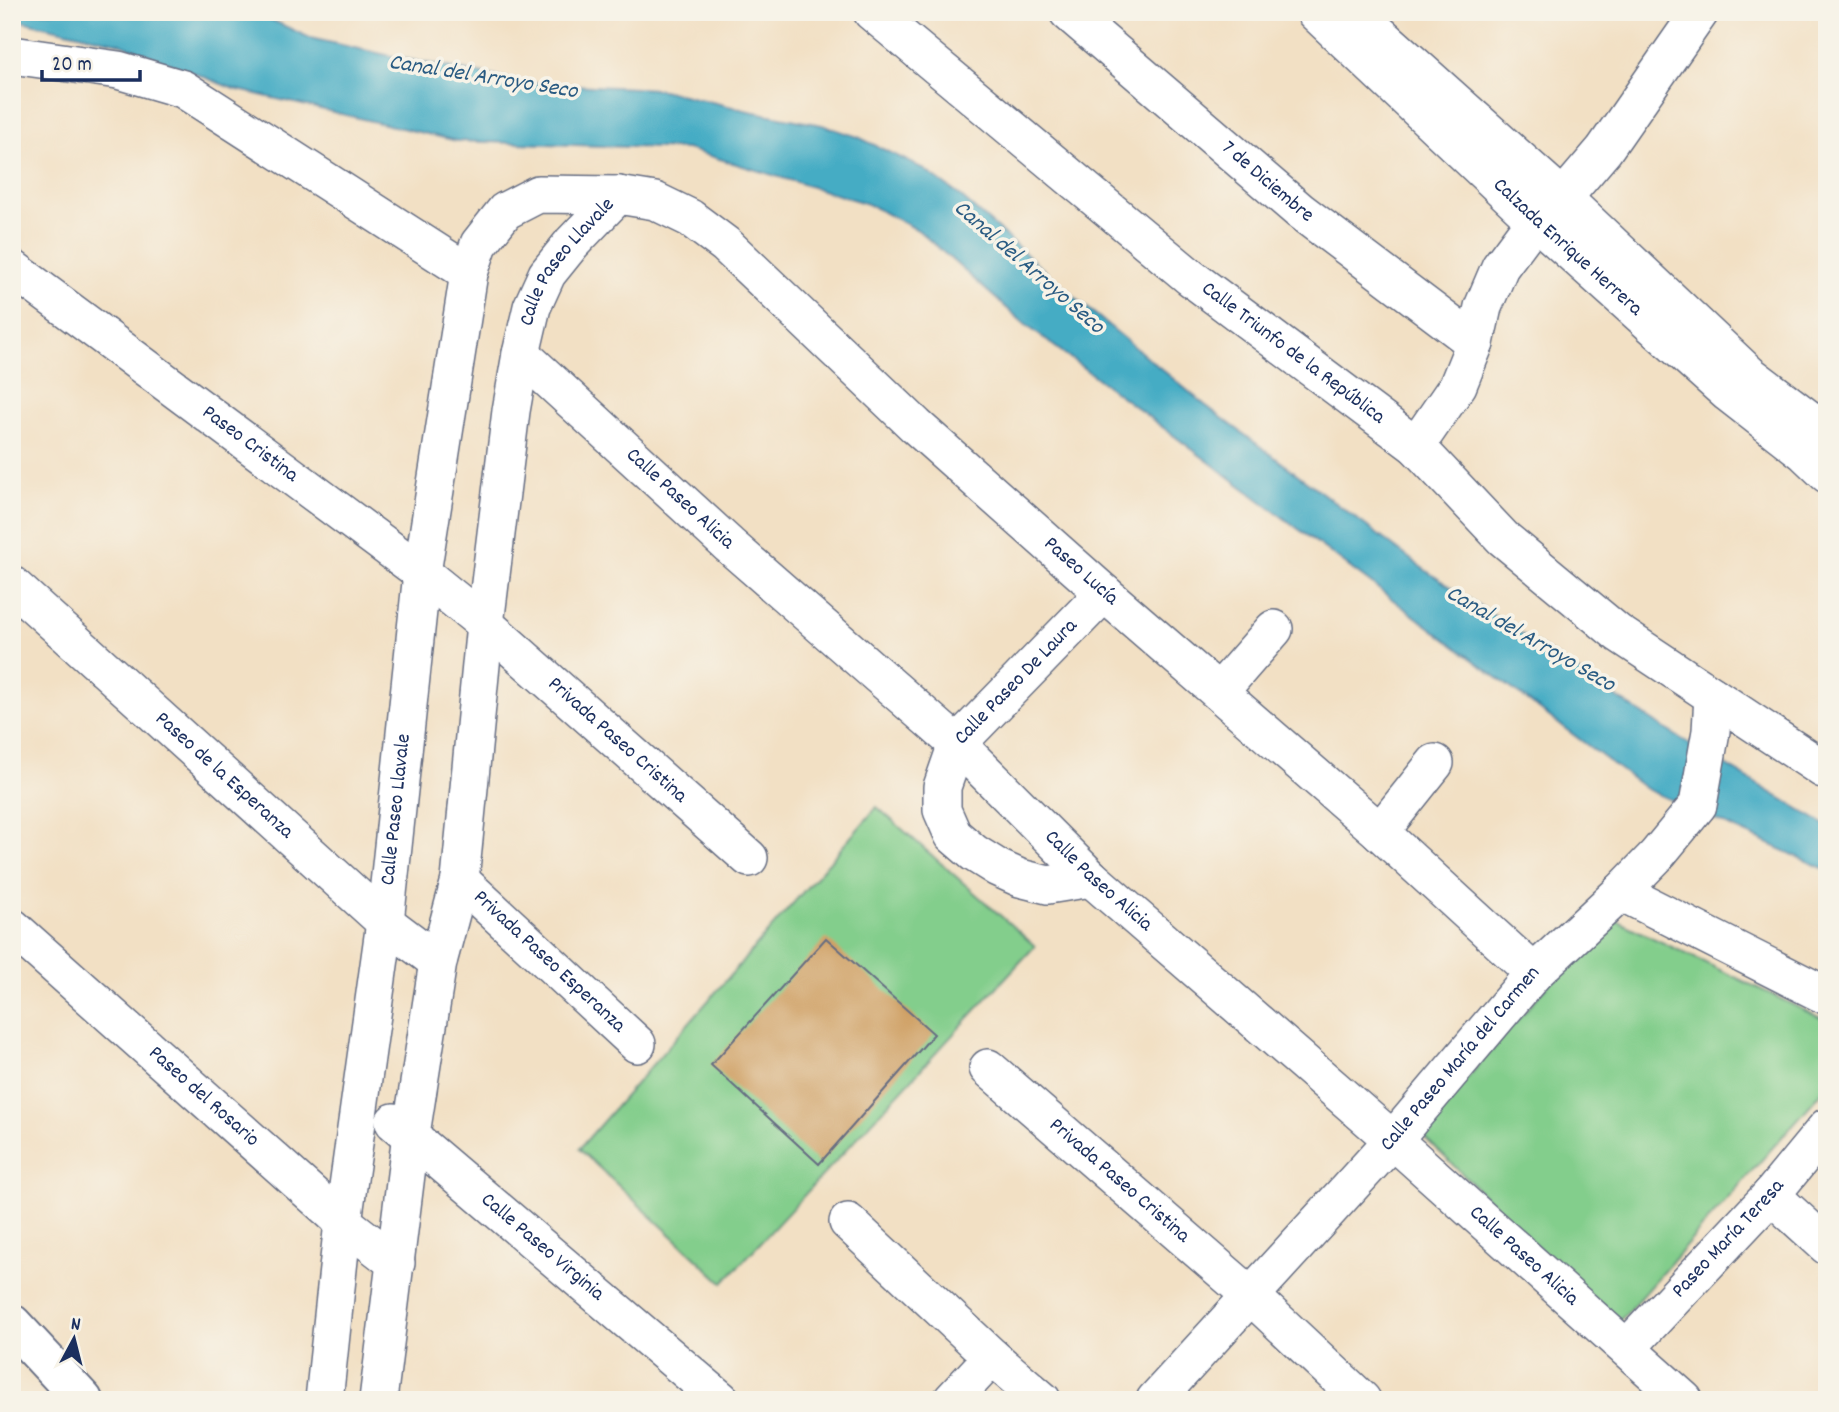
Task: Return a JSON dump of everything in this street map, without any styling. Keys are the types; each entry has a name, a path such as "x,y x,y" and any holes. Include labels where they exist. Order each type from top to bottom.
{"street":[{"name":"Calle Triunfo de la República","path":"872,12 1190,277 1416,446 1503,538 1712,714 1824,769"},
{"name":"7 de Diciembre","path":"1068,12 1300,211 1475,343"},
{"name":"Calzada Enrique Herrera","path":"1315,12 1749,374 1827,433"},
{"name":"Calzada Enrique Herrera","path":"1355,12 1728,393 1805,453 1827,474"},
{"path":"1416,446 1458,385 1475,343 1483,307 1500,267 1604,150 1700,12"},
{"path":"12,55 118,70 183,89 469,272"},
{"name":"Calle Paseo Llavale","path":"324,1400 343,1222 385,922 422,573 469,272 479,244 505,211 538,194 618,195"},
{"name":"Calle Paseo Llavale","path":"384,1395 411,1134 438,962 460,880 485,624 511,411 521,354 532,307 547,274 572,243 618,195"},
{"name":"Paseo Lucía","path":"618,195 655,201 690,218 726,246 916,426 1380,832 1534,973"},
{"name":"Paseo Cristina","path":"12,268 422,573 485,624"},
{"name":"Calle Paseo Alicia","path":"521,354 729,545 957,744 1091,878 1394,1140 1684,1400"},
{"name":"Paseo de la Esperanza","path":"12,585 385,922 438,962"},
{"name":"Calle Paseo De Laura","path":"1091,878 1048,885 1020,878 974,853 953,835 942,810 942,787 957,744 1104,593"},
{"name":"Privada Paseo Cristina","path":"485,624 749,858"},
{"path":"1219,692 1273,629"},
{"name":"Calle Paseo María del Carmen","path":"1155,1400 1394,1140 1534,973 1621,892 1656,856 1698,805 1712,714"},
{"path":"1380,832 1435,763"},
{"name":"Privada Paseo Esperanza","path":"460,880 637,1044"},
{"path":"1621,892 1827,996"},
{"name":"Paseo del Rosario","path":"12,927 343,1222 396,1264"},
{"name":"Privada Paseo Cristina","path":"988,1068 1250,1295"},
{"name":"Calle Paseo Virginia","path":"362,1099 411,1134 722,1400"},
{"name":"Paseo María Teresa","path":"1627,1348 1771,1195 1827,1128"},
{"path":"1771,1195 1827,1246"},
{"path":"848,1222 992,1357 1042,1400"},
{"path":"1250,1295 1362,1400"},
{"path":"12,1324 83,1400"},
{"path":"952,1400 992,1357"}],"green space":[{"path":"877,807 1035,946 723,1283 579,1149"},
{"path":"1607,916 1827,1021 1827,1086 1617,1324 1420,1133"}],"water":[{"name":"Canal del Arroyo Seco","path":"12,12 255,12 310,38 391,56 529,83 658,89 822,125 858,137 922,168 959,195 1079,301 1205,405 1425,570 1665,729 1827,826 1827,870 1646,789 1026,325 918,230 868,204 687,149 457,141 234,89 119,43 12,19"}],"building":[{"path":"826,938 934,1034 819,1164 711,1065"}]}
